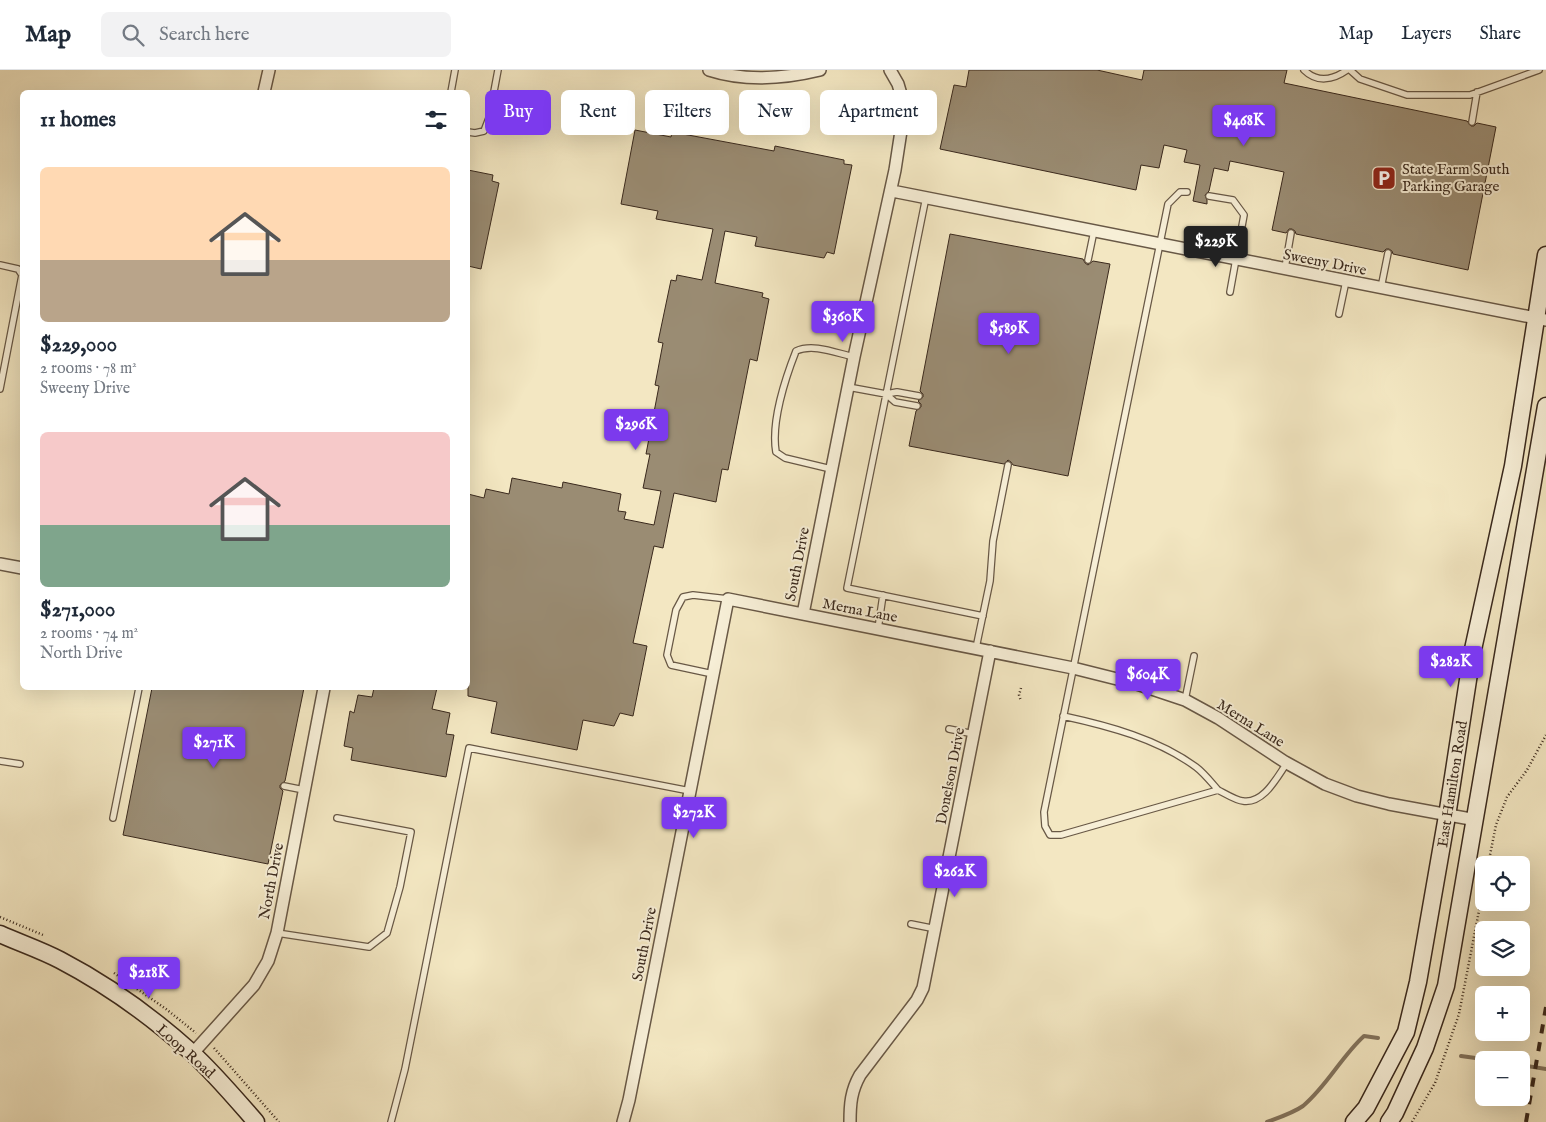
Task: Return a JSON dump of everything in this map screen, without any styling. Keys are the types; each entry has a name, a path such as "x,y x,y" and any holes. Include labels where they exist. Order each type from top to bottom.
{"main road":[{"name":"East Hamilton Road","path":"1354,1122 1366,1108 1406,1032 1418,982 1447,816 1472,654 1513,466 1541,319 1546,255"},
{"name":"East Hamilton Road","path":"1389,1122 1396,1113 1425,1048 1446,986 1546,406"},
{"name":"Loop Road","path":"0,934 59,960 128,1003 164,1029 192,1053 256,1122"}],"street":[{"path":"264,90 269,70"},
{"path":"709,70 735,77 772,79 792,77 820,70"},
{"name":"South Drive","path":"623,1122 629,1100 728,600 803,614 854,357 892,191 903,118 903,101 898,84 890,70"},
{"name":"Sweeny Drive","path":"892,191 1541,319"},
{"path":"0,564 20,568"},
{"name":"Merna Lane","path":"803,614 1073,668 1137,684 1185,700 1218,718 1287,763 1325,784 1357,796 1411,809 1476,820"},
{"name":"Donelson Drive","path":"850,1122 850,1100 854,1086 860,1075 917,1000 923,988 990,651"},
{"name":"North Drive","path":"192,1053 254,986 268,961 277,933 324,690"}],"lane":[{"path":"451,90 455,70"},
{"path":"470,132 484,131 489,118 498,70"},
{"path":"1304,70 1310,76 1322,80 1338,77 1348,70 1360,79 1407,95 1470,95 1540,70"},
{"path":"1472,122 1477,92"},
{"path":"1188,192 1180,192 1168,204 1044,812 1045,826 1050,835 1061,835 1218,790"},
{"path":"1209,196 1233,200 1244,215 1230,292"},
{"path":"926,197 847,588 983,616"},
{"path":"1088,260 1094,230"},
{"path":"1285,269 1291,234"},
{"path":"1381,288 1388,253"},
{"path":"0,265 18,269 20,272"},
{"path":"1339,314 1346,281"},
{"path":"0,389 20,285"},
{"path":"831,469 785,458 776,452 774,438 780,405 796,352 804,348 816,348 854,357"},
{"path":"848,387 886,394 897,392 919,396"},
{"path":"886,394 895,402 917,406"},
{"path":"976,648 990,581 993,541 1008,464"},
{"path":"713,674 671,665 667,655 676,610 682,597 693,595 728,600"},
{"path":"878,629 883,595"},
{"path":"1185,700 1194,656"},
{"path":"113,818 140,690"},
{"path":"1064,716 1103,725 1165,747 1198,768 1218,790 1243,802 1254,800 1265,793 1287,763"},
{"path":"949,729 974,734"},
{"path":"390,1122 405,1069 469,748 690,791"},
{"path":"0,761 20,764"},
{"path":"284,786 304,790"},
{"path":"277,933 369,947 387,934 400,887 411,832 337,818"},
{"path":"911,924 936,929"}],"path":[{"path":"1021,688 1019,695 1022,701"},
{"path":"1490,856 1496,825 1507,797 1527,770 1546,735"},
{"path":"1412,1122 1435,1083 1459,1014 1479,911"}],"building":[{"path":"969,70 1097,70 1142,80 1144,70 1287,70 1284,83 1467,121 1471,126 1477,123 1496,127 1468,270 1393,254 1389,249 1383,252 1296,234 1292,229 1289,229 1286,233 1272,230 1284,172 1230,161 1228,171 1214,168 1209,191 1205,195 1207,204 1193,201 1200,165 1184,162 1187,150 1164,145 1159,168 1141,165 1136,190 940,149 954,85 966,87"},
{"path":"635,130 645,132 645,135 671,137 671,135 688,135 774,151 775,146 844,160 844,164 852,165 834,254 827,252 824,258 755,246 757,237 725,231 715,283 763,293 762,297 769,299 757,361 750,359 728,470 722,469 716,502 674,493 663,548 654,546 633,643 647,646 633,716 620,713 614,726 583,720 577,750 491,733 497,702 468,696 468,690 470,690 470,494 484,498 486,489 509,494 512,478 562,488 563,482 621,494 618,511 626,512 624,519 654,525 661,491 643,488 650,454 646,454 659,386 655,385 663,343 658,342 671,280 676,281 677,275 702,280 713,229 656,219 658,211 621,204"},
{"path":"470,170 493,175 492,181 499,183 481,269 470,266"},
{"path":"950,234 1083,259 1088,265 1093,261 1110,264 1068,476 1013,465 1008,460 1004,464 909,446 916,411 921,407 918,401 923,397 920,391"},
{"path":"152,690 304,690 285,781 280,785 283,791 268,864 123,835"},
{"path":"374,690 437,690 432,709 450,713 446,734 454,735 446,777 351,760 353,748 344,746 350,711 354,713 358,695 372,697"}],"waterway":[{"path":"1267,1122 1303,1106 1319,1090 1364,1036 1378,1038"},
{"path":"1461,1056 1475,1058"},
{"path":"1530,1066 1546,1069"}],"railway":[{"path":"1526,1122 1546,1007"}],"place":[{"name":"State Farm South Parking Garage","path":"1384,178"}]}
